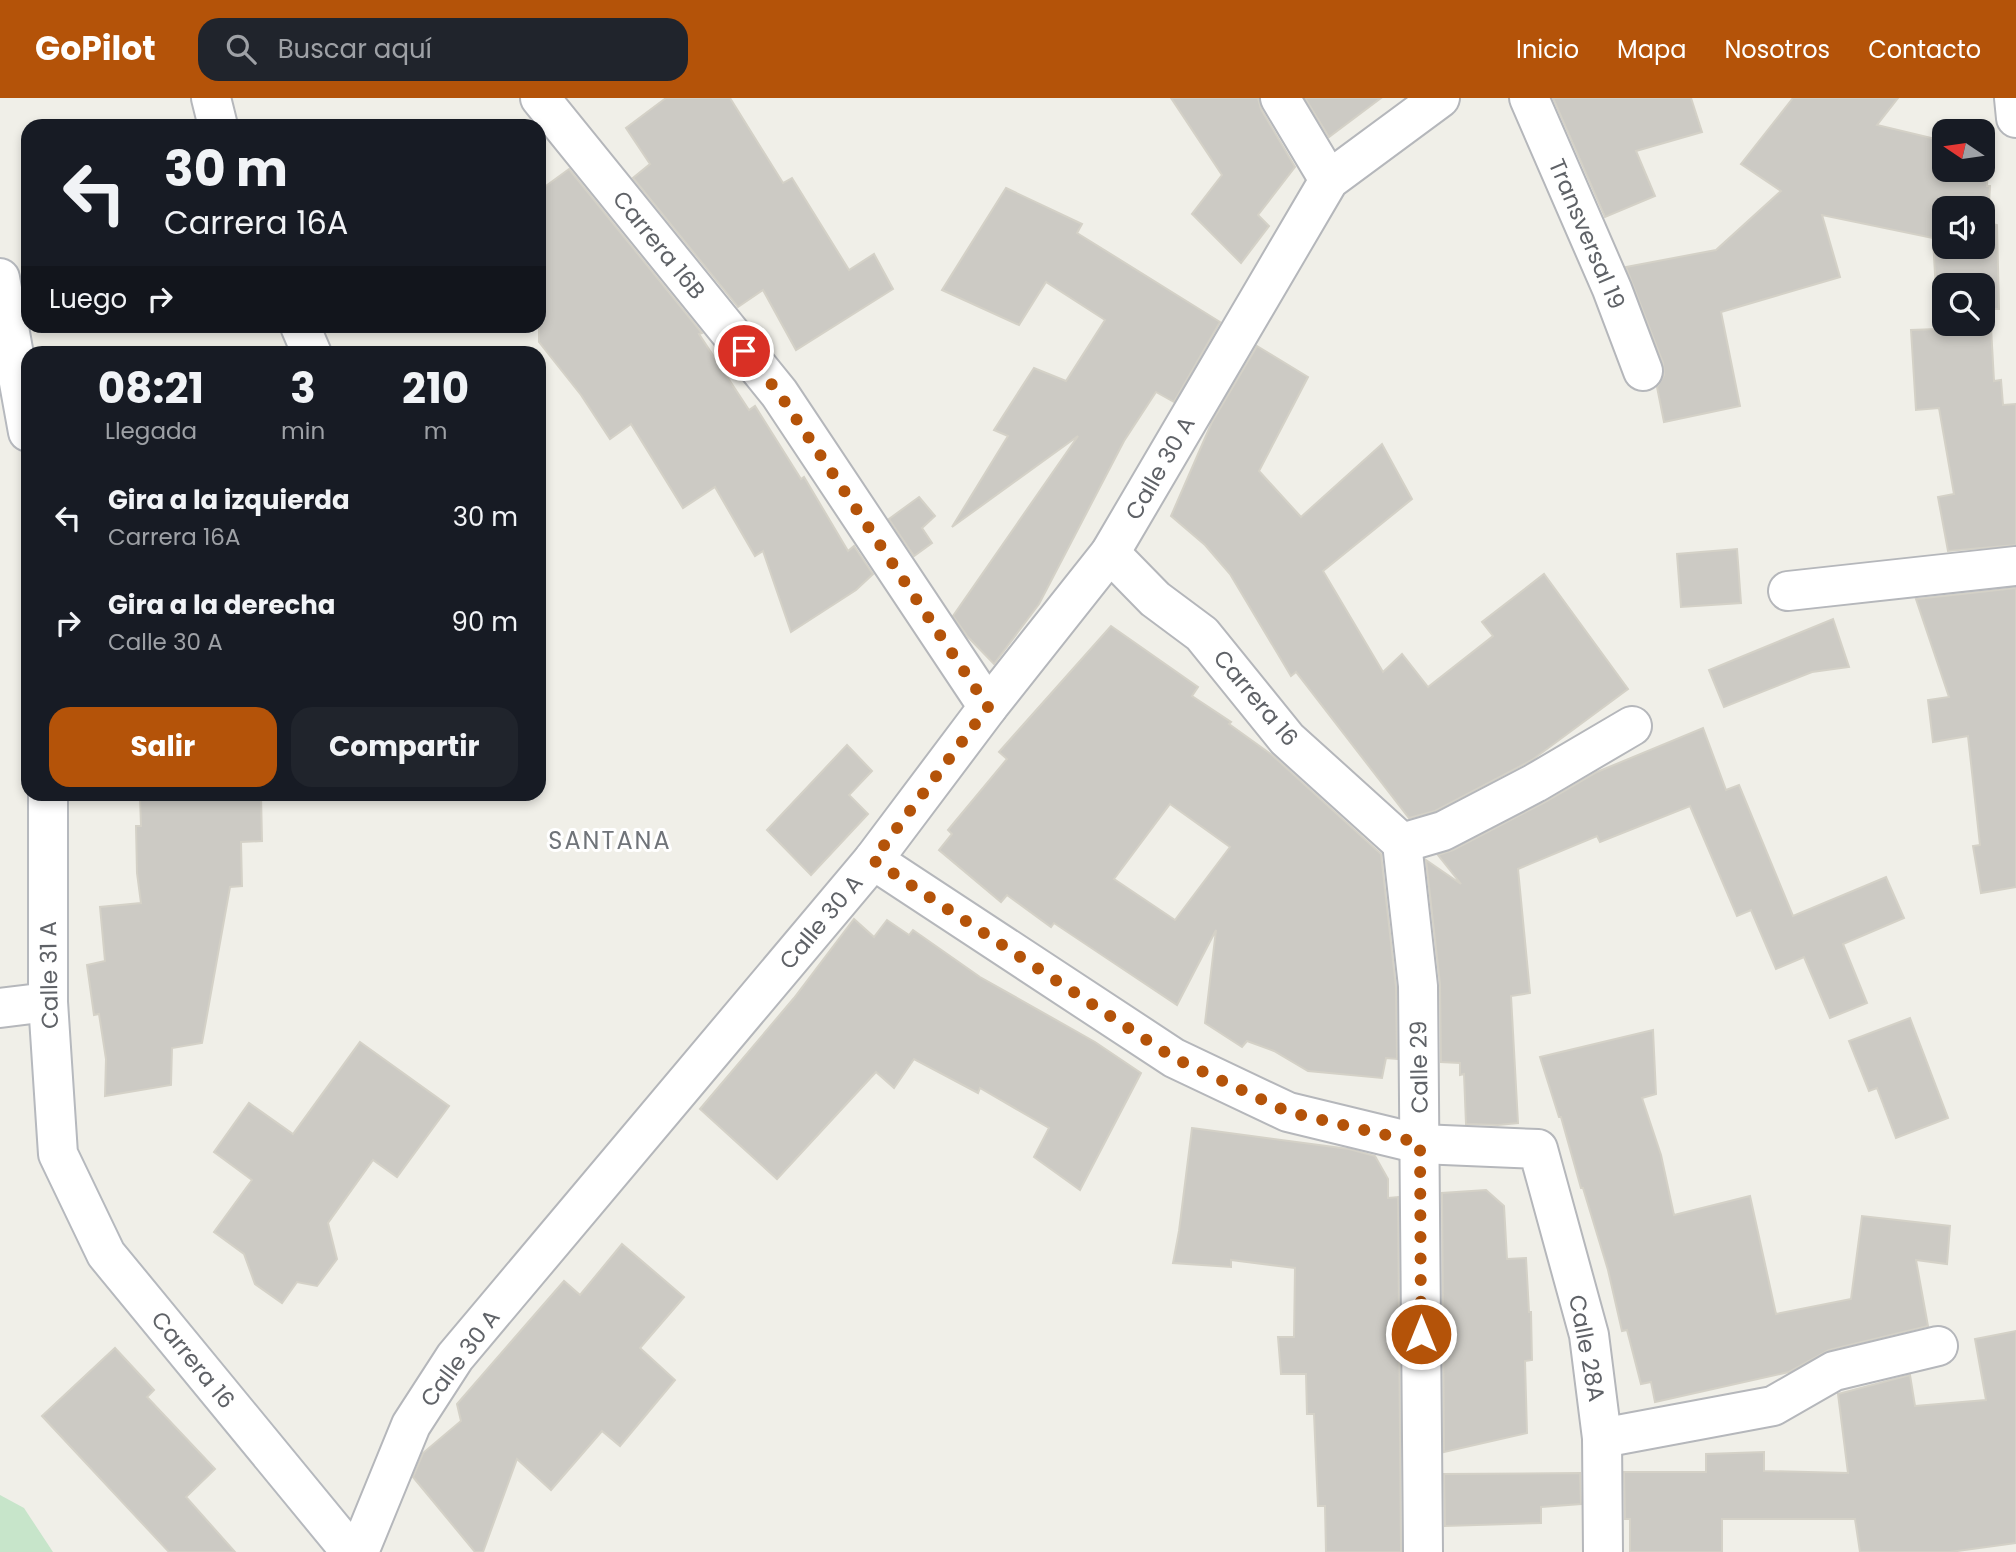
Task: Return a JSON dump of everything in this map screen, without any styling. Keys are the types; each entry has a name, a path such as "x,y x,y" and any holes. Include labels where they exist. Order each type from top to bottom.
{"street":[{"path":"211,98 216,119"},
{"name":"Carrera 16B","path":"540,98 779,393 988,707"},
{"path":"1280,98 1329,180"},
{"name":"Calle 30 A","path":"359,1552 411,1425 455,1357 873,860 988,707 1110,553 1329,180 1440,98"},
{"name":"Transversal 19","path":"1529,98 1612,289 1643,371"},
{"path":"2014,98 2016,118"},
{"path":"0,278 21,394"},
{"name":"Carrera 16","path":"1110,553 1155,599 1202,634 1287,739 1402,843"},
{"path":"1788,591 2016,566"},
{"path":"1402,843 1443,831 1535,783 1632,726"},
{"name":"Calle 31 A","path":"48,801 48,1002 58,1154"},
{"name":"Calle 29","path":"1402,843 1418,986 1423,1552"},
{"path":"873,860 1174,1058 1288,1112 1420,1143"},
{"path":"0,1008 48,1002"},
{"name":"Calle 28A","path":"1420,1143 1538,1149 1588,1335 1602,1438 1603,1552"},
{"name":"Carrera 16","path":"58,1154 106,1254 351,1552"},
{"path":"1602,1438 1773,1406 1834,1371 1938,1346"}],"green space":[{"path":"0,1495 24,1508 53,1552 0,1552"}],"building":[{"path":"666,98 730,98 783,183 792,178 849,270 874,254 893,289 796,350 763,290 738,307 633,178 650,164 626,128"},
{"path":"1171,98 1258,98 1261,109 1295,167 1258,215 1269,226 1241,263 1192,214 1222,175"},
{"path":"1305,98 1381,98 1329,137"},
{"path":"1553,98 1691,98 1702,132 1636,151 1655,196 1605,217"},
{"path":"1793,98 1898,98 1877,125 1932,138 1932,182 1987,182 1987,186 1990,186 1989,196 1932,196 1932,238 1822,215 1840,277 1721,312 1740,406 1664,422 1657,387 1664,375 1663,363 1626,267 1716,250 1781,191 1741,164"},
{"path":"569,169 702,333 699,334 749,410 755,406 801,479 804,477 848,551 854,546 873,574 856,590 791,632 763,551 755,556 715,487 683,508 631,424 610,439 581,395 546,351 546,346 539,342 539,333 546,333 546,186"},
{"path":"1006,188 1082,224 1077,233 1220,322 1174,402 1156,392 1124,441 1039,604 994,664 968,637 953,616 1078,436 952,527 1008,436 994,430 1034,368 1066,381 1105,320 1046,282 1019,325 942,290"},
{"path":"1997,225 1999,309 1995,309 1995,273 1935,273 1934,259 1995,259"},
{"path":"1932,329 1932,336 1992,336 1994,381 2001,380 2003,405 2016,404 2016,545 1948,551 1938,497 1954,494 1939,408 1916,410 1911,330"},
{"path":"1257,346 1308,377 1259,471 1301,517 1382,444 1412,499 1323,571 1383,672 1402,654 1428,687 1493,636 1482,622 1544,574 1628,689 1532,760 1435,811 1409,818 1296,672 1291,676 1230,574 1205,545 1171,516 1212,422"},
{"path":"919,497 935,516 922,528 932,543 914,556 889,519"},
{"path":"1737,549 1741,603 1681,607 1677,554"},
{"path":"2016,588 2016,887 1981,893 1973,846 1980,845 1968,736 1933,742 1928,700 1949,697 1916,599"},
{"path":"1833,619 1849,667 1812,672 1724,707 1709,670"},
{"path":"1111,626 1198,687 1192,696 1231,722 1229,724 1272,755 1381,854 1396,987 1397,1059 1386,1058 1382,1078 1308,1071 1274,1051 1247,1041 1242,1047 1205,1023 1216,930 1177,1005 1054,923 1051,927 1007,895 1001,902 939,850 952,834 948,830 1007,759 999,752","holes":["1170,804 1230,847 1175,920 1114,879"]},
{"path":"1703,728 1726,790 1739,785 1793,916 1886,877 1904,918 1843,944 1867,1003 1830,1018 1804,957 1776,969 1751,910 1737,916 1690,806 1600,842 1597,836 1518,869 1530,993 1511,996 1518,1123 1466,1124 1464,1074 1460,1075 1460,1063 1441,1062 1440,984 1426,860 1461,884 1438,855 1453,850 1545,802 1597,772"},
{"path":"847,745 872,771 849,795 868,814 811,875 767,830"},
{"path":"140,801 261,801 262,841 241,842 242,886 230,887 202,1043 172,1048 171,1085 105,1096 106,1059 99,1014 94,1015 87,965 105,961 100,907 141,903 136,826 141,826"},
{"path":"854,919 874,937 887,920 909,935 913,930 980,977 1095,1042 1141,1073 1080,1190 1034,1157 1049,1128 980,1088 978,1093 914,1059 894,1088 876,1072 777,1179 700,1109 794,998"},
{"path":"1910,1018 1948,1118 1896,1138 1877,1088 1869,1091 1849,1041"},
{"path":"1653,1030 1656,1094 1642,1098 1661,1155 1674,1215 1750,1196 1776,1314 1851,1299 1862,1216 1950,1226 1947,1264 1916,1260 1928,1326 1829,1350 1789,1372 1655,1402 1651,1382 1641,1384 1627,1330 1622,1331 1608,1270 1540,1057"},
{"path":"360,1042 449,1106 397,1177 373,1160 328,1223 337,1259 317,1286 297,1282 282,1303 255,1284 244,1254 214,1232 252,1180 214,1152 249,1103 293,1134"},
{"path":"1192,1128 1349,1149 1375,1156 1388,1179 1388,1198 1398,1197 1401,1552 1326,1552 1325,1506 1318,1506 1314,1414 1307,1414 1306,1374 1281,1374 1278,1337 1294,1337 1295,1268 1231,1260 1231,1267 1173,1263"},
{"path":"1486,1190 1504,1206 1507,1259 1526,1258 1532,1360 1525,1361 1527,1433 1444,1452 1442,1193"},
{"path":"622,1244 684,1297 640,1348 675,1380 620,1446 602,1431 551,1490 517,1459 483,1552 475,1552 413,1477 423,1453 461,1421 457,1404 564,1281 580,1295"},
{"path":"2016,1331 2016,1543 1950,1552 1860,1552 1855,1519 1722,1519 1722,1552 1630,1552 1630,1519 1625,1519 1624,1472 1706,1472 1706,1454 1764,1452 1764,1471 1848,1473 1838,1394 1910,1375 1915,1406 1986,1400 1975,1339"},
{"path":"115,1348 154,1390 147,1397 215,1469 186,1497 235,1552 169,1552 42,1416"},
{"path":"1580,1473 1581,1504 1541,1507 1541,1523 1445,1526 1444,1474"}],"district":[{"name":"SANTANA","path":"610,841"}],"route":[{"path":"744,351 779,393 988,707 873,860 1174,1058 1288,1112 1420,1143 1421,1334"}]}
